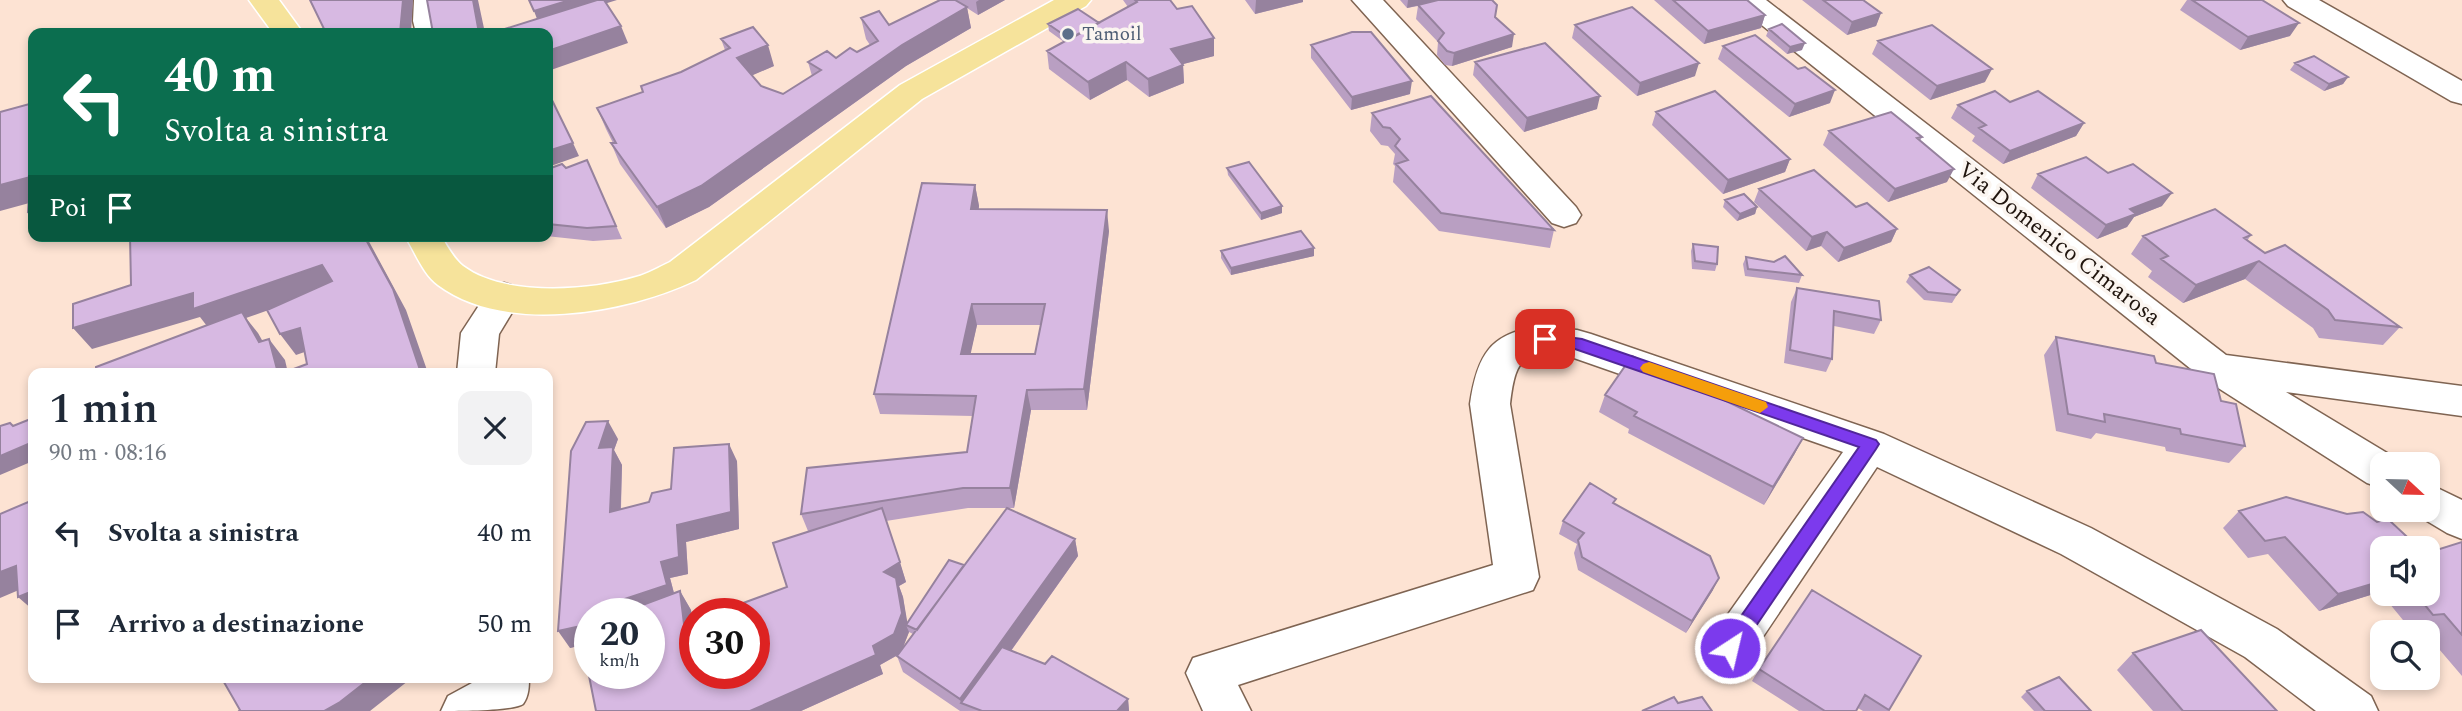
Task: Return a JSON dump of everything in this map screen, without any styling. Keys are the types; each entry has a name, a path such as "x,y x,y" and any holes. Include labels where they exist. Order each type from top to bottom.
{"main road":[{"path":"264,0 284,28"},
{"path":"427,242 449,274 473,289 504,296 552,300 600,298 645,288 683,271 911,93 1076,0"}],"street":[{"path":"429,0 430,28"},
{"path":"1367,0 1564,215"},
{"name":"Via Domenico Cimarosa","path":"1748,0 2215,367 2370,464"},
{"path":"2298,0 2462,94"},
{"path":"476,368 480,333 504,296"},
{"path":"1227,711 1209,673 1517,577 1490,404 1496,368 1506,354 1520,342 1545,339 1577,344 1870,444 2076,541 2260,643 2354,711"},
{"path":"2215,367 2462,401"},
{"path":"1730,648 1870,444"},
{"path":"2440,508 2462,521"},
{"path":"465,711 508,693"}],"building":[{"path":"310,0 403,0 400,28 324,28"},
{"path":"427,0 473,0 478,28 432,28"},
{"path":"529,0 570,0 534,11"},
{"path":"597,0 604,0 621,26 553,49 553,28 508,28"},
{"path":"940,0 955,0 967,7 902,45 701,186 657,207 611,143 616,143 597,108 643,92 641,86 681,72 730,48 721,39 753,27 768,45 737,58 761,86 783,94 821,70 808,62 827,51 836,58 850,48 857,52 878,41 861,18 879,11 889,25"},
{"path":"1135,0 1170,0 1177,9 1192,6 1214,38 1171,49 1183,65 1148,79 1126,62 1088,82 1047,51 1137,2"},
{"path":"1438,0 1492,0 1497,5 1495,17 1514,34 1454,53 1447,51 1438,41 1444,33 1418,5"},
{"path":"1673,0 1747,0 1765,15 1708,31"},
{"path":"1823,0 1863,0 1881,13 1852,22"},
{"path":"2192,0 2262,0 2299,23 2248,37"},
{"path":"1632,7 1699,63 1640,83 1575,25"},
{"path":"1078,9 1099,23 1070,39 1048,24"},
{"path":"1782,24 1805,43 1790,47 1769,29"},
{"path":"1932,25 1992,69 1937,86 1878,41"},
{"path":"1352,32 1371,32 1412,81 1352,97 1311,45"},
{"path":"1755,35 1798,69 1805,67 1835,90 1795,104 1723,46"},
{"path":"1545,43 1600,96 1527,118 1475,62"},
{"path":"2314,56 2348,77 2329,84 2295,63"},
{"path":"1715,91 1790,159 1728,180 1656,112"},
{"path":"1995,91 2010,102 2038,91 2084,123 2010,151 1979,128 1986,125 1958,105"},
{"path":"1431,96 1554,230 1441,213 1396,164 1408,160 1395,146 1400,139 1390,128 1383,127 1372,113"},
{"path":"553,102 573,143 553,149"},
{"path":"28,104 28,178 0,185 0,112"},
{"path":"1891,112 1922,137 1917,138 1954,169 1895,189 1829,131"},
{"path":"2086,157 2108,173 2133,164 2172,193 2130,209 2136,214 2106,225 2038,174"},
{"path":"587,160 616,226 587,228 553,225 553,167 562,164 566,168"},
{"path":"1249,162 1282,206 1261,213 1227,168"},
{"path":"1814,170 1856,207 1867,203 1897,229 1844,248 1827,232 1812,237 1759,189"},
{"path":"922,183 975,185 971,209 1107,210 1084,389 1027,390 1010,488 963,488 801,514 807,468 967,452 976,396 874,394","holes":["972,304 1045,304 1035,354 961,354"]},
{"path":"1744,194 1757,207 1740,214 1725,200"},
{"path":"2215,209 2251,235 2244,238 2265,253 2285,245 2400,327 2335,320 2328,310 2259,261 2196,285 2161,259 2168,256 2143,236"},
{"path":"1301,231 1314,248 1231,268 1221,251"},
{"path":"130,242 367,242 393,289 419,368 296,368 307,364 300,328 280,334 267,310 332,281 322,265 193,309 193,293 73,328 73,304 131,285"},
{"path":"1693,244 1718,247 1717,264 1695,261"},
{"path":"1785,256 1802,275 1748,269 1746,257 1774,262"},
{"path":"1929,267 1960,290 1956,295 1928,292 1910,275"},
{"path":"1797,288 1879,301 1881,320 1834,311 1832,359 1790,350"},
{"path":"242,312 259,342 269,339 277,368 96,368"},
{"path":"2056,337 2154,356 2156,363 2214,374 2221,401 2236,404 2245,446 2181,434 2180,429 2104,414 2105,422 2068,414"},
{"path":"1632,356 1803,438 1773,487 1634,416 1637,412 1605,395"},
{"path":"28,420 28,444 0,456 0,426 10,423 13,426"},
{"path":"608,421 599,448 613,447 610,512 649,502 652,493 671,489 674,448 729,444 731,512 677,525 679,557 661,562 667,585 628,598 574,598 574,628 558,631 571,451 586,422"},
{"path":"1590,483 1616,499 1613,503 1710,556 1719,578 1692,621 1582,557 1578,540 1584,533 1563,521"},
{"path":"2286,497 2347,514 2363,512 2370,517 2370,522 2391,522 2406,536 2370,536 2370,585 2338,594 2285,537 2265,541 2239,511"},
{"path":"28,502 28,593 18,597 16,566 0,572 0,514"},
{"path":"882,508 900,562 884,572 896,578 902,613 894,634 873,646 876,655 750,711 596,711 592,689 665,689 665,598 661,598 680,591 679,689 770,689 770,598 757,598 787,587 773,543"},
{"path":"1007,508 1075,539 960,699 897,656"},
{"path":"2462,542 2462,635 2444,614 2433,615 2426,606 2440,606 2440,549"},
{"path":"949,560 964,565 917,630 906,625"},
{"path":"1812,590 1921,656 1889,710 1865,695 1856,711 1825,711 1759,669"},
{"path":"2201,630 2277,711 2183,711 2133,653"},
{"path":"1002,647 1045,664 1052,656 1128,699 1117,711 982,711 961,703"},
{"path":"2059,677 2091,711 2045,711 2027,691"},
{"path":"224,683 364,683 324,711 240,710"},
{"path":"1674,697 1678,703 1702,697 1712,711 1642,711"}],"slow traffic":[{"path":"1649,368 1760,407"}],"place":[{"name":"Tamoil","path":"1068,34"}],"route":[{"path":"1545,339 1577,344 1870,444 1730,648"}]}
